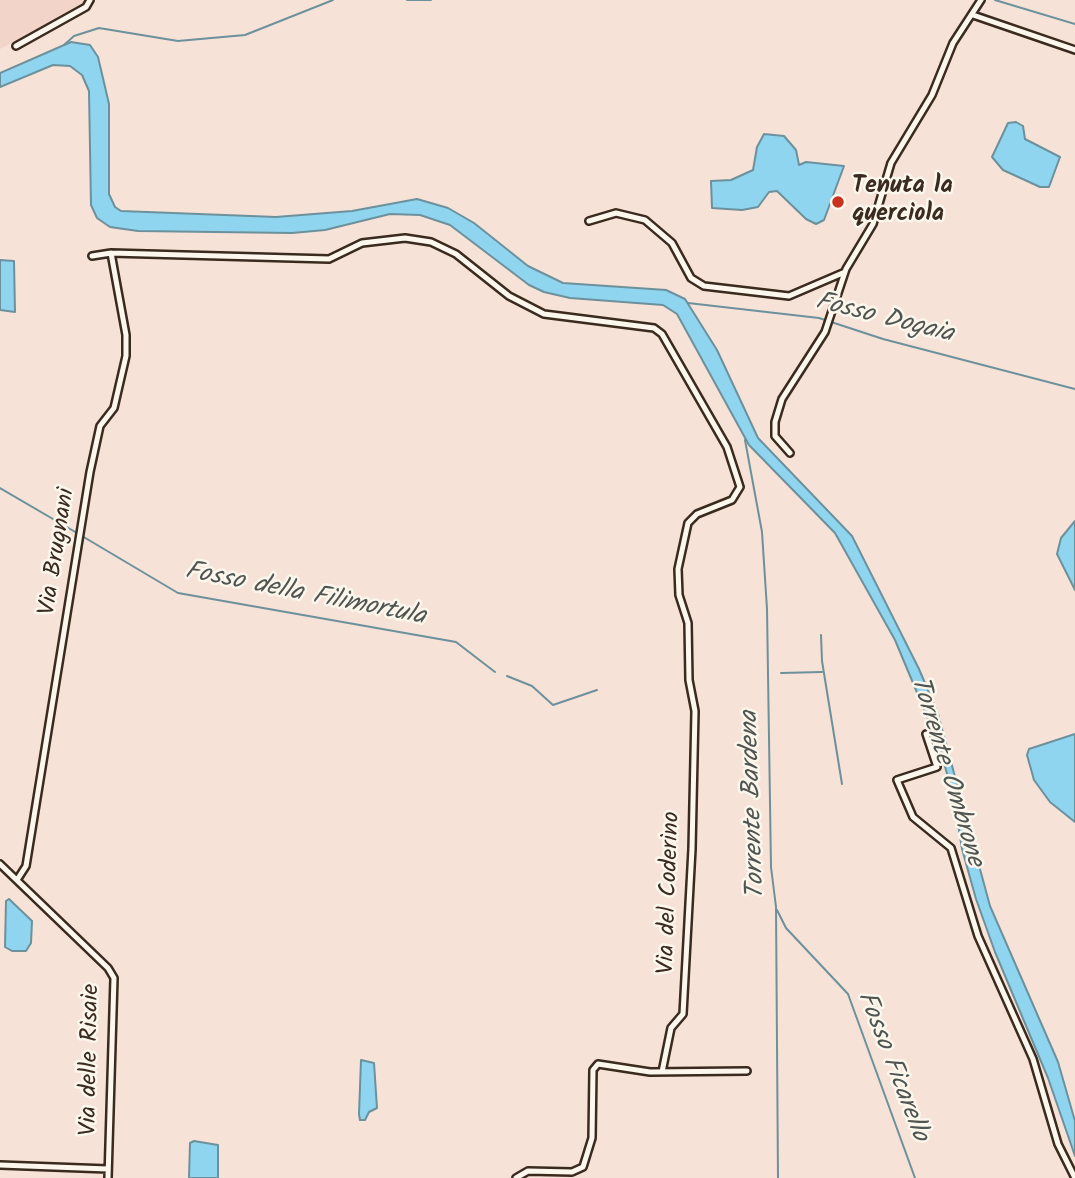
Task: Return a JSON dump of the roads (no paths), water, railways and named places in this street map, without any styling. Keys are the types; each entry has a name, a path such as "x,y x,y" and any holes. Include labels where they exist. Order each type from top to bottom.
{"street":[{"path":"16,46 86,7 90,0"},
{"path":"790,453 775,436 775,422 782,399 826,329 845,272 873,223 891,163 932,95 953,43 981,0"},
{"path":"975,12 1075,50"},
{"path":"589,221 616,213 649,222 676,248 691,278 704,286 789,296 845,272"},
{"name":"Via del Coderino","path":"111,253 329,259 362,243 390,238 431,242 456,254 509,296 544,314 654,328 663,334 727,447 740,487 732,500 697,514 688,523 678,569 679,595 688,624 689,680 695,711 684,1004 682,1014 671,1028 662,1072"},
{"path":"92,256 111,253"},
{"name":"Via Brugnani","path":"17,880 26,866 100,426 114,408 126,356 126,335 111,253"},
{"path":"926,734 937,767 897,780 913,817 951,848 978,936 1033,1059 1058,1144 1075,1178"},
{"name":"Via delle Risaie","path":"0,863 108,968 114,978 108,1178"},
{"path":"517,1177 528,1171 572,1172 583,1167 592,1139 593,1076 598,1064 662,1072 747,1072"},
{"path":"0,1165 108,1169"}],"water":[{"path":"71,42 90,45 98,57 109,104 109,194 115,207 121,211 276,217 352,211 417,199 448,208 474,223 528,266 563,283 666,290 685,299 717,350 758,438 852,536 919,669 938,714 990,906 1058,1062 1075,1121 1075,1156 1048,1078 995,952 976,899 939,745 895,640 835,533 749,445 677,314 663,305 570,298 544,292 529,285 450,225 420,215 390,214 325,230 292,233 138,231 110,227 97,218 91,205 89,91 82,75 70,66 53,65 0,87 0,73"},
{"path":"1016,122 1023,126 1025,139 1060,157 1049,187 1040,187 1003,170 992,157 1008,123"},
{"path":"764,134 784,136 796,150 799,165 806,162 844,166 824,220 816,224 806,219 777,191 769,192 758,207 742,210 712,208 711,181 731,180 753,170 757,147"},
{"path":"0,260 14,261 15,312 0,310"},
{"path":"1075,521 1075,590 1057,554 1061,538"},
{"path":"1075,734 1075,822 1050,802 1034,780 1027,755 1029,749"},
{"path":"9,899 32,921 31,943 26,951 12,951 5,947 6,901"},
{"path":"361,1060 374,1063 377,1108 369,1112 365,1120 360,1120 359,1114"},
{"path":"194,1141 218,1145 218,1178 189,1178 190,1143"}],"waterway":[{"path":"64,45 74,36 99,28 178,41 245,35 333,0"},
{"path":"407,0 431,0"},
{"path":"995,0 1075,24"},
{"name":"Fosso Dogaia","path":"688,303 819,318 883,339 1075,389"},
{"name":"Torrente Bardena","path":"745,440 762,532 767,609 771,867 776,907 778,1178"},
{"name":"Fosso della Filimortula","path":"0,488 77,533"},
{"name":"Fosso della Filimortula","path":"82,536 178,593 456,642 495,672"},
{"path":"821,635 822,661 842,784"},
{"path":"781,673 822,672"},
{"name":"Fosso della Filimortula","path":"507,676 532,686 553,705 597,690"},
{"name":"Fosso Ficarello","path":"777,910 786,928 848,994 915,1178"}],"place":[{"name":"Tenuta la querciola","path":"838,202"}],"water label":[{"name":"Torrente Ombrone","path":"945,772"}]}
